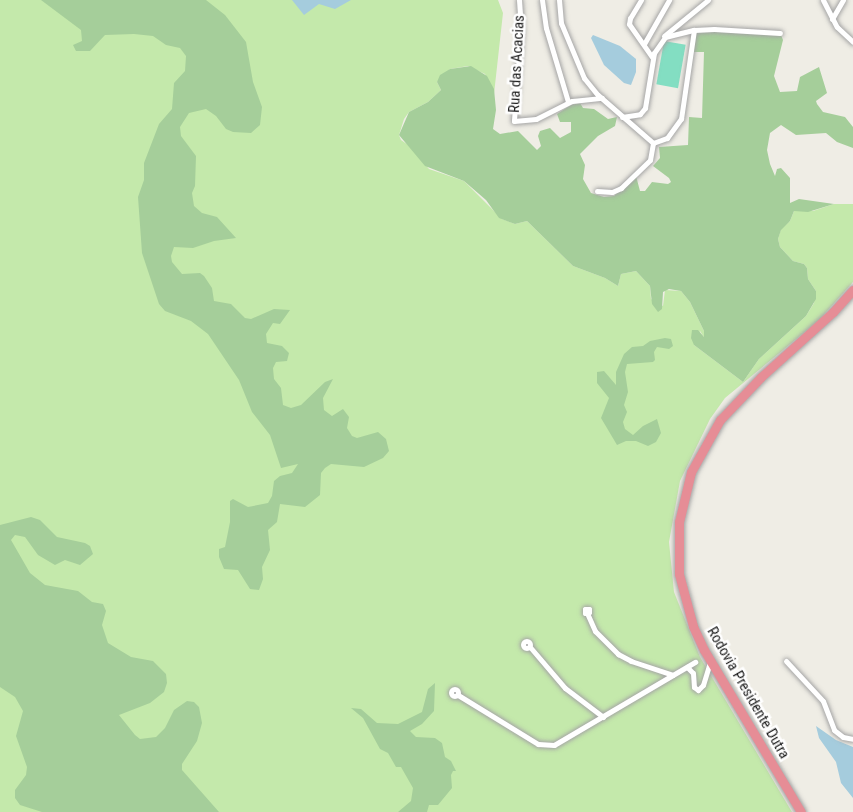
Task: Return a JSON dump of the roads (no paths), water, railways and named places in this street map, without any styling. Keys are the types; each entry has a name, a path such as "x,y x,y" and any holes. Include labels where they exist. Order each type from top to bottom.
{"highway":[{"name":"Rodovia Presidente Dutra","path":"817,331 853,290"},
{"name":"Rodovia Presidente Dutra","path":"801,812 710,660 693,626 680,581 677,541 685,490 700,451 720,420 853,299"},
{"name":"Rodovia Presidente Dutra","path":"794,351 744,400 711,443 691,490 683,548 690,598 704,637 808,812"}],"street":[{"path":"542,0 546,27 568,102 602,98"},
{"path":"559,0 561,23 573,57 584,78 622,117 653,143"},
{"path":"640,0 629,21 653,57"},
{"path":"644,44 669,0"},
{"path":"696,10 703,0"},
{"path":"622,117 640,114 645,108 653,57 661,40 708,0"},
{"path":"823,0 832,19 853,42"},
{"path":"832,19 843,0"},
{"name":"Rua das Acacias","path":"519,2 521,29 514,121 536,119 568,102"},
{"path":"661,40 694,30 732,29 780,33"},
{"path":"653,143 667,138 680,124 694,30"},
{"path":"597,190 612,192 621,188 652,157 653,143"},
{"path":"587,613 594,631 618,654 631,662 673,675"},
{"path":"530,647 565,688 603,717"},
{"path":"687,667 694,674 694,687 698,690 703,685 710,660"},
{"path":"786,661 823,701 834,730 853,739"},
{"path":"458,695 538,744 546,746 558,744 695,662"}],"water":[{"path":"292,0 351,0 335,9 319,4 304,15"},
{"path":"593,35 620,46 636,59 636,72 631,85 624,83 604,65 591,38"},
{"path":"816,726 836,740 853,747 853,798 841,783 836,762 819,738"}]}
